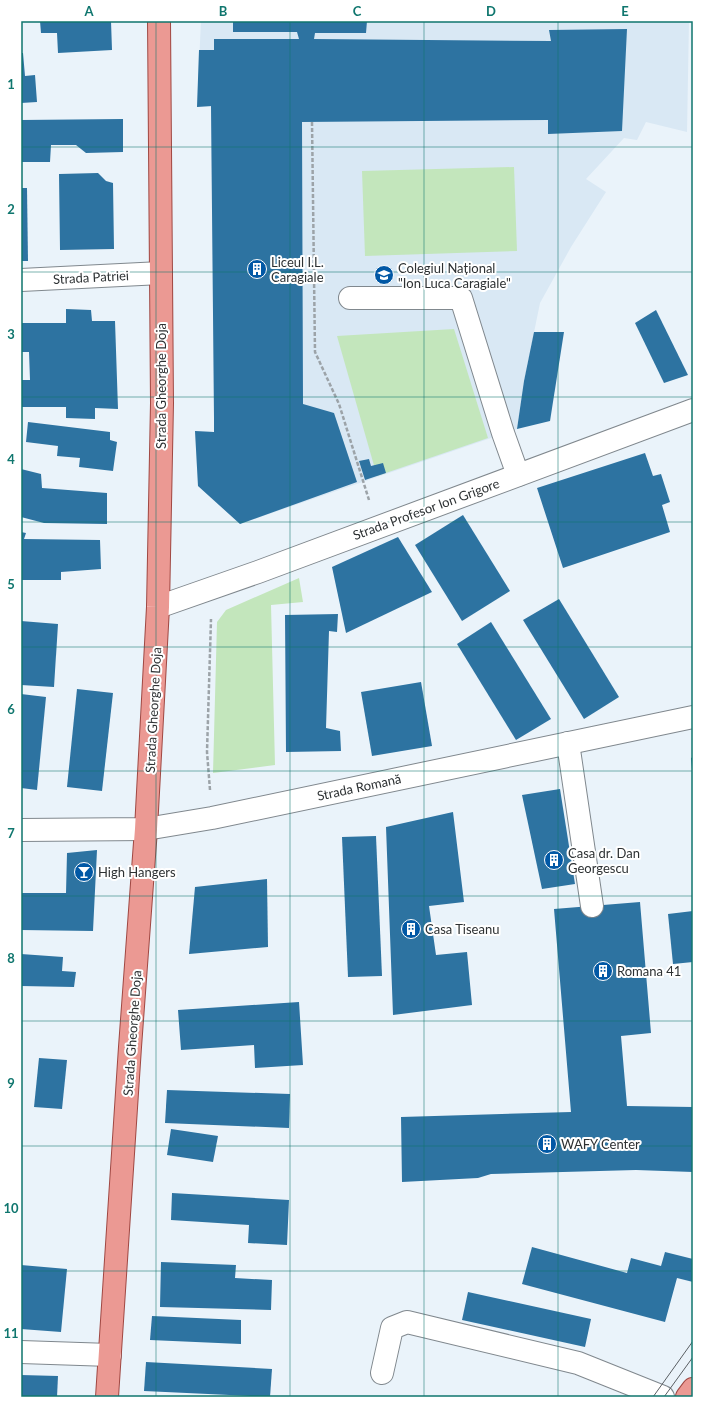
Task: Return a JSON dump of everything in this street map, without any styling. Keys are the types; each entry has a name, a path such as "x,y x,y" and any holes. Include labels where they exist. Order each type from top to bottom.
{"main road":[{"name":"Strada Gheorghe Doja","path":"107,1397 146,829 158,608 162,403 159,21"},
{"path":"687,1397 693,1389"}],"street":[{"name":"Strada Patriei","path":"21,280 161,273"},
{"path":"350,298 461,298 503,433 518,475"},
{"name":"Strada Profesor Ion Grigore","path":"158,608 252,575 693,410"},
{"name":"Strada Romană","path":"21,830 146,829 212,818 693,717"},
{"path":"568,743 592,906"},
{"path":"382,1373 392,1328 407,1322 578,1362 663,1397"},
{"path":"21,1352 110,1355"}],"path":[{"path":"312,122 315,352 339,404 377,528"},
{"path":"211,616 207,752 212,818"}],"shaded area":[{"name":"Colegiul Național \"Ion Luca Caragiale\"","path":"201,21 689,21 687,132 646,122 637,140 624,138 586,179 606,192 571,247 540,303 524,381 517,429 240,524 198,486 195,431 214,432 211,107 197,107"}],"green space":[{"path":"514,167 517,251 365,256 362,171"},
{"path":"454,329 488,438 377,476 337,336"},
{"path":"299,578 303,602 271,605 275,765 213,773 217,622 226,610"}],"building":[{"path":"40,21 111,21 112,50 58,53 57,33 41,33"},
{"name":"Liceul I.L. Caragiale","path":"233,21 367,21 366,33 315,33 314,39 551,41 549,30 627,29 622,131 548,134 548,120 302,122 303,404 334,413 357,482 240,524 198,486 195,431 214,432 211,106 197,107 199,50 214,50 214,39 299,39 297,32 233,32"},
{"path":"21,53 23,53 25,76 35,75 37,102 21,103"},
{"path":"123,119 123,152 86,153 76,145 51,145 50,162 21,162 21,120"},
{"path":"98,173 106,181 113,183 114,249 60,250 59,174"},
{"path":"21,188 27,188 28,261 21,261"},
{"path":"66,309 91,310 92,321 115,321 118,409 95,408 95,419 66,418 66,407 21,407 21,380 30,380 29,352 21,352 21,323 66,323"},
{"path":"656,310 688,375 664,383 635,323"},
{"path":"534,332 564,332 550,421 517,429 524,381"},
{"path":"28,422 110,432 110,440 117,442 113,471 79,467 80,458 57,456 58,446 26,442"},
{"path":"645,453 653,476 661,474 670,502 662,505 670,532 563,568 537,488"},
{"path":"369,459 371,466 383,463 386,473 365,480 359,461"},
{"path":"21,469 41,474 42,488 107,493 107,524 44,523 21,517"},
{"path":"463,515 510,591 462,621 415,545"},
{"path":"21,532 26,533 24,539 100,540 101,569 61,572 61,580 21,580"},
{"path":"398,537 432,592 346,633 332,567"},
{"path":"559,599 619,697 584,719 523,620"},
{"path":"338,614 337,632 329,631 326,728 340,731 341,751 286,752 285,615"},
{"path":"21,621 58,624 54,687 21,685"},
{"path":"491,622 551,719 516,740 457,644"},
{"path":"421,682 432,746 372,756 361,692"},
{"path":"77,689 113,693 102,791 67,787"},
{"path":"21,694 46,697 37,790 21,788"},
{"path":"693,757 693,769 692,769 691,758"},
{"name":"Casa dr. Dan Georgescu","path":"560,789 575,884 542,889 522,795"},
{"name":"Casa Tiseanu","path":"453,812 464,902 429,906 436,955 467,952 472,1005 393,1015 386,827"},
{"path":"376,836 382,976 348,977 342,837"},
{"path":"97,850 93,931 21,930 21,893 66,893 67,853"},
{"path":"267,879 268,947 189,954 195,887"},
{"path":"640,902 651,1033 621,1036 627,1106 693,1107 693,1172 636,1170 491,1174 478,1178 402,1182 401,1117 571,1112 554,909"},
{"path":"693,911 693,962 673,964 668,914"},
{"path":"21,954 63,957 62,971 76,972 74,987 21,986"},
{"path":"299,1002 303,1065 255,1068 254,1045 181,1050 178,1010"},
{"path":"39,1058 67,1060 62,1109 34,1107"},
{"path":"167,1090 290,1094 289,1128 165,1123"},
{"path":"171,1129 218,1136 213,1162 167,1155"},
{"path":"172,1193 289,1200 287,1245 248,1243 249,1225 171,1220"},
{"path":"532,1247 627,1273 631,1258 661,1266 665,1252 693,1259 693,1282 677,1278 665,1322 522,1284"},
{"path":"161,1262 236,1265 235,1278 272,1280 271,1310 160,1307"},
{"path":"21,1265 67,1269 61,1332 21,1329"},
{"path":"468,1292 591,1319 585,1347 462,1320"},
{"path":"152,1316 241,1320 241,1344 150,1340"},
{"path":"146,1362 272,1369 270,1397 144,1391"},
{"path":"21,1375 58,1376 57,1397 21,1397"}],"tram line":[{"path":"653,1397 693,1341"},
{"path":"664,1397 693,1357"}],"place":[{"name":"Liceul I.L. Caragiale","path":"257,269"},
{"name":"Colegiul Național \"Ion Luca Caragiale\"","path":"384,275"},
{"name":"Casa dr. Dan Georgescu","path":"554,860"},
{"name":"High Hangers","path":"84,872"},
{"name":"Casa Tiseanu","path":"411,929"},
{"name":"Romana 41","path":"603,971"},
{"name":"WAFY Center","path":"547,1144"}]}
